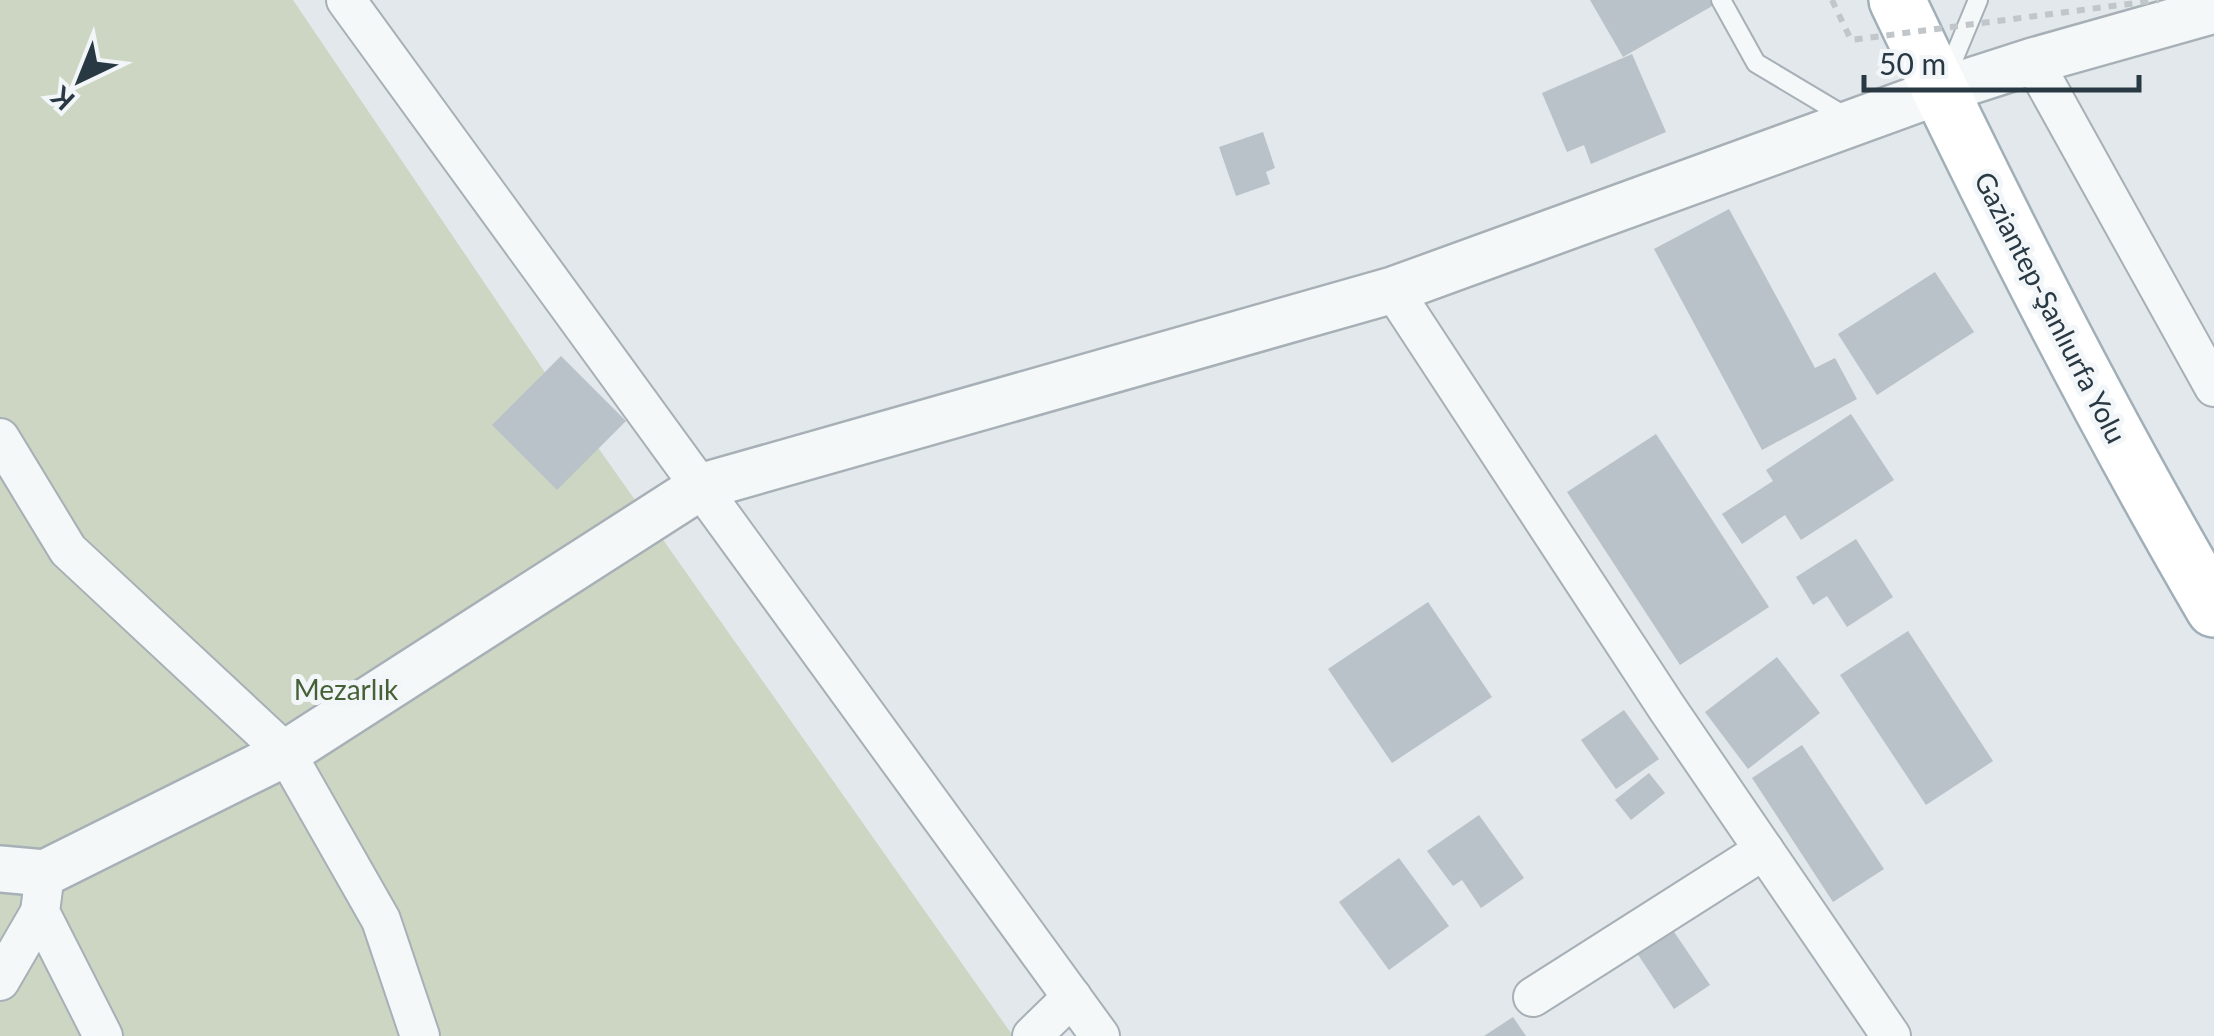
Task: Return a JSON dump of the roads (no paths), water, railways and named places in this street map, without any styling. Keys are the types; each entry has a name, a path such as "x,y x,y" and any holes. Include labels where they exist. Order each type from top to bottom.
{"main road":[{"name":"Gaziantep-Şanlıurfa Yolu","path":"1897,0 2138,479 2214,610"}],"street":[{"path":"346,0 1100,1036"},
{"path":"0,981 43,893 286,753 700,488 1393,290 1852,121 2033,61 2214,10"},
{"path":"2033,61 2214,386"},
{"path":"1393,290 1892,1036"},
{"path":"0,438 68,550 286,753 381,920 420,1036"},
{"path":"1533,997 1764,850"},
{"path":"0,869 43,893 103,1036"},
{"path":"1032,1036 1072,997"}],"lane":[{"path":"1721,0 1756,62 1852,121"},
{"path":"1940,91 1978,0"}],"park label":[{"name":"Mezarlık","path":"346,689"}]}
